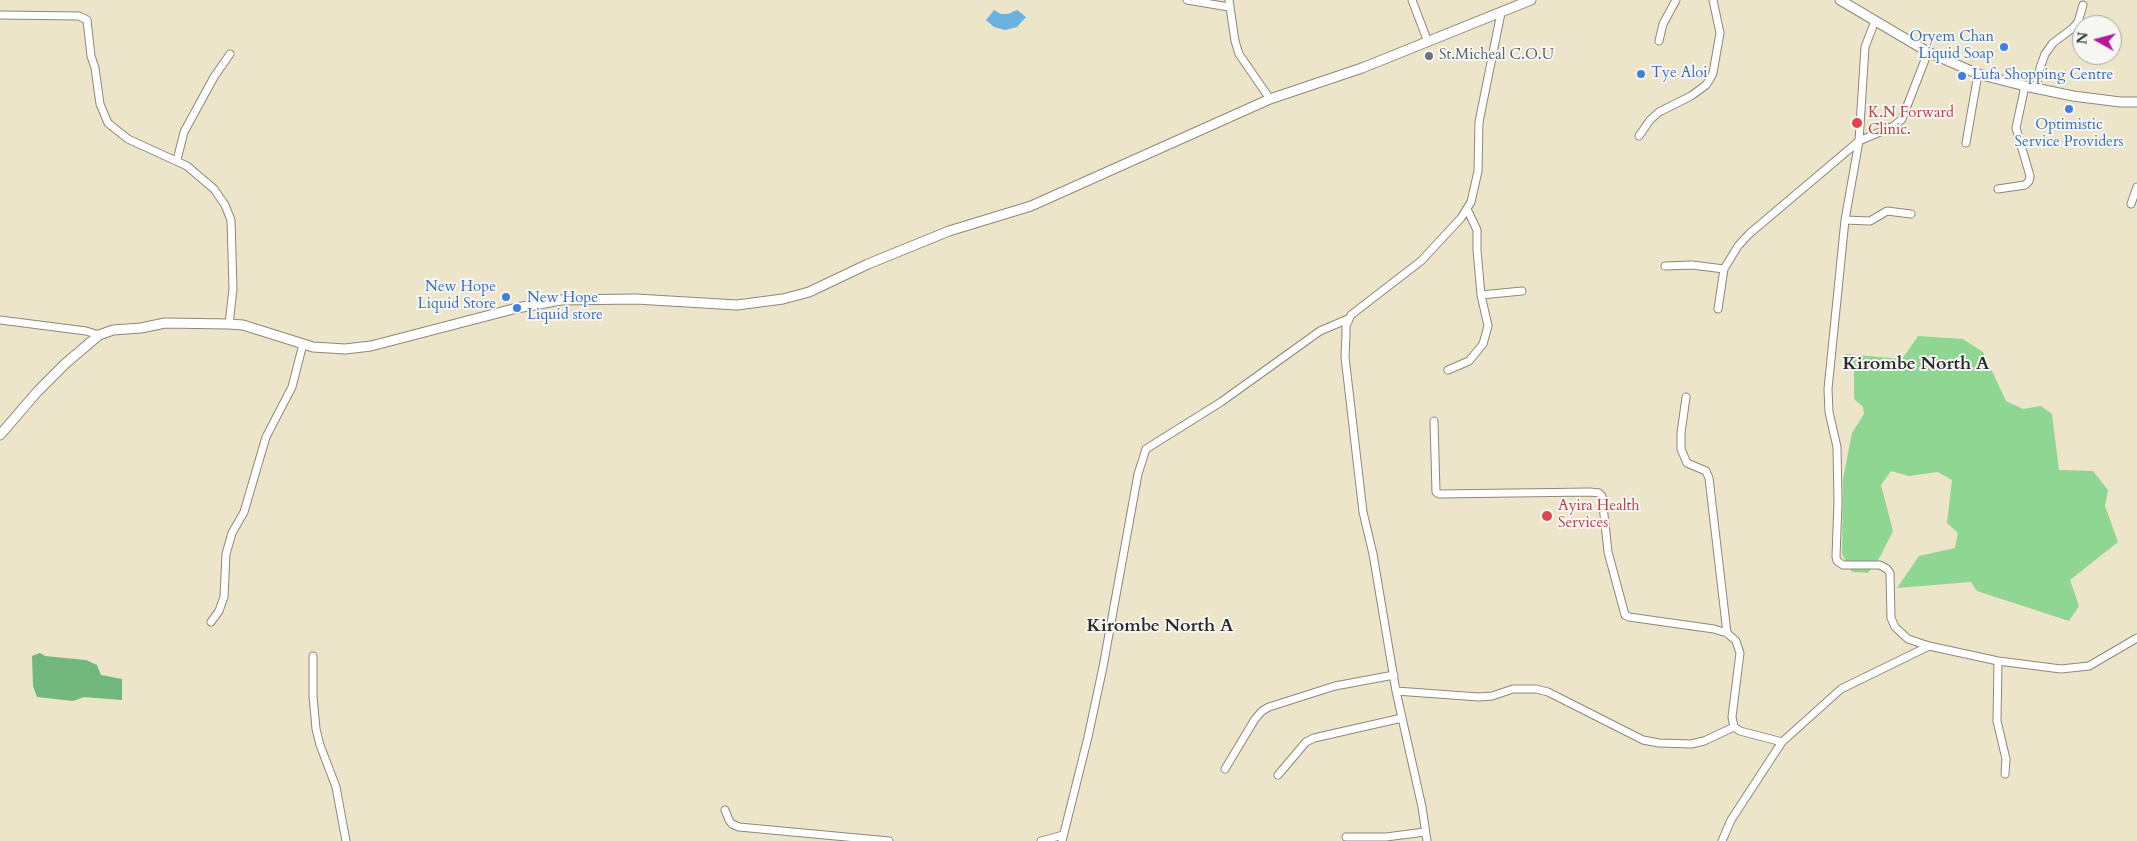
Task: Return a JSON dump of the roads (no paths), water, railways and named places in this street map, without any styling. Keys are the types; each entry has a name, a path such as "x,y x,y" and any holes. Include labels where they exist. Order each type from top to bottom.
{"street":[{"path":"1187,0 1229,3 1235,41 1240,54 1270,99"},
{"path":"1412,0 1428,42"},
{"path":"0,435 56,372 99,335 113,330 141,328 165,323 243,325 303,344 333,350 371,346 517,308 561,300 636,299 737,305 783,299 809,292 868,264 949,231 1031,206 1270,99 1362,68 1531,0"},
{"path":"1659,42 1663,24 1676,0"},
{"path":"1639,136 1650,120 1659,112 1690,96 1706,85 1710,79 1720,33 1713,0"},
{"path":"1840,0 1928,52 1978,74 2036,89 2073,96 2120,102 2137,102"},
{"path":"2036,89 2045,54 2053,43 2078,22 2083,5"},
{"path":"1041,841 1063,838 1103,667 1138,474 1146,449 1220,402 1320,332 1348,319 1421,260 1467,209 1476,183 1480,122 1501,13"},
{"path":"0,15 78,16 87,20 90,56 95,68 100,104 108,124 128,139 177,160 195,171 214,189 225,205 231,220 233,289 229,324"},
{"path":"1875,21 1865,47 1860,141 1845,220 1828,388 1829,412 1837,446 1837,561 1843,565 1880,566 1887,569 1890,581 1891,618 1895,627 1908,639 1929,646 1998,661 2061,669 2089,666 2137,638"},
{"path":"1718,309 1724,269 1738,246 1749,234 1860,141 1894,126 1902,118 1928,52"},
{"path":"177,160 184,132 214,76 230,54"},
{"path":"1966,143 1978,74"},
{"path":"1998,189 2025,185 2029,181 2030,176 2016,128 2025,86"},
{"path":"2131,204 2137,187"},
{"path":"1448,370 1466,363 1483,344 1488,326 1481,295 1477,230 1475,222 1467,209"},
{"path":"1845,220 1870,222 1887,211 1911,214"},
{"path":"1665,266 1692,265 1724,269"},
{"path":"1481,295 1522,291"},
{"path":"1348,319 1345,357 1358,481 1373,554 1396,691 1427,841"},
{"path":"0,320 86,331 99,335"},
{"path":"211,622 219,611 224,597 226,554 232,533 244,512 251,493 266,437 292,388 303,344"},
{"path":"1686,397 1681,448 1687,462 1706,472 1709,478 1727,633"},
{"path":"1434,421 1437,493 1462,495 1599,493 1602,499 1608,552 1625,615 1714,629 1727,633 1736,641 1739,647 1732,717 1734,727 1740,731 1782,742"},
{"path":"1722,841 1730,820 1782,742 1841,689 1929,646"},
{"path":"313,656 312,696 316,728 320,746 336,787 346,841"},
{"path":"1998,661 1997,721 2006,759 2005,774"},
{"path":"1225,769 1255,719 1262,711 1269,707 1335,686 1394,675"},
{"path":"1396,691 1479,697 1492,696 1513,689 1536,689 1548,692 1581,708 1630,735 1659,743 1676,744 1704,741 1734,727"},
{"path":"1278,775 1306,742 1314,738 1402,718"},
{"path":"726,810 728,820 739,827 889,841"},
{"path":"1346,837 1386,837 1425,832"}],"water":[{"path":"994,10 1001,14 1008,14 1017,10 1026,17 1017,27 1005,30 994,27 986,20"}],"place":[{"name":"Oryem Chan Liquid Soap","path":"2004,47"},
{"name":"St.Micheal C.O.U","path":"1429,56"},
{"name":"Tye Aloi","path":"1641,74"},
{"name":"Lufa Shopping Centre","path":"1962,76"},
{"name":"Optimistic Service Providers","path":"2069,109"},
{"name":"K.N Forward Clinic.","path":"1857,123"},
{"name":"New Hope Liquid Store","path":"506,297"},
{"name":"New Hope Liquid store","path":"517,308"},
{"name":"Ayira Health Services","path":"1547,516"}],"district":[{"name":"Kirombe North A","path":"1916,365"},
{"name":"Kirombe North A","path":"1160,627"}]}
